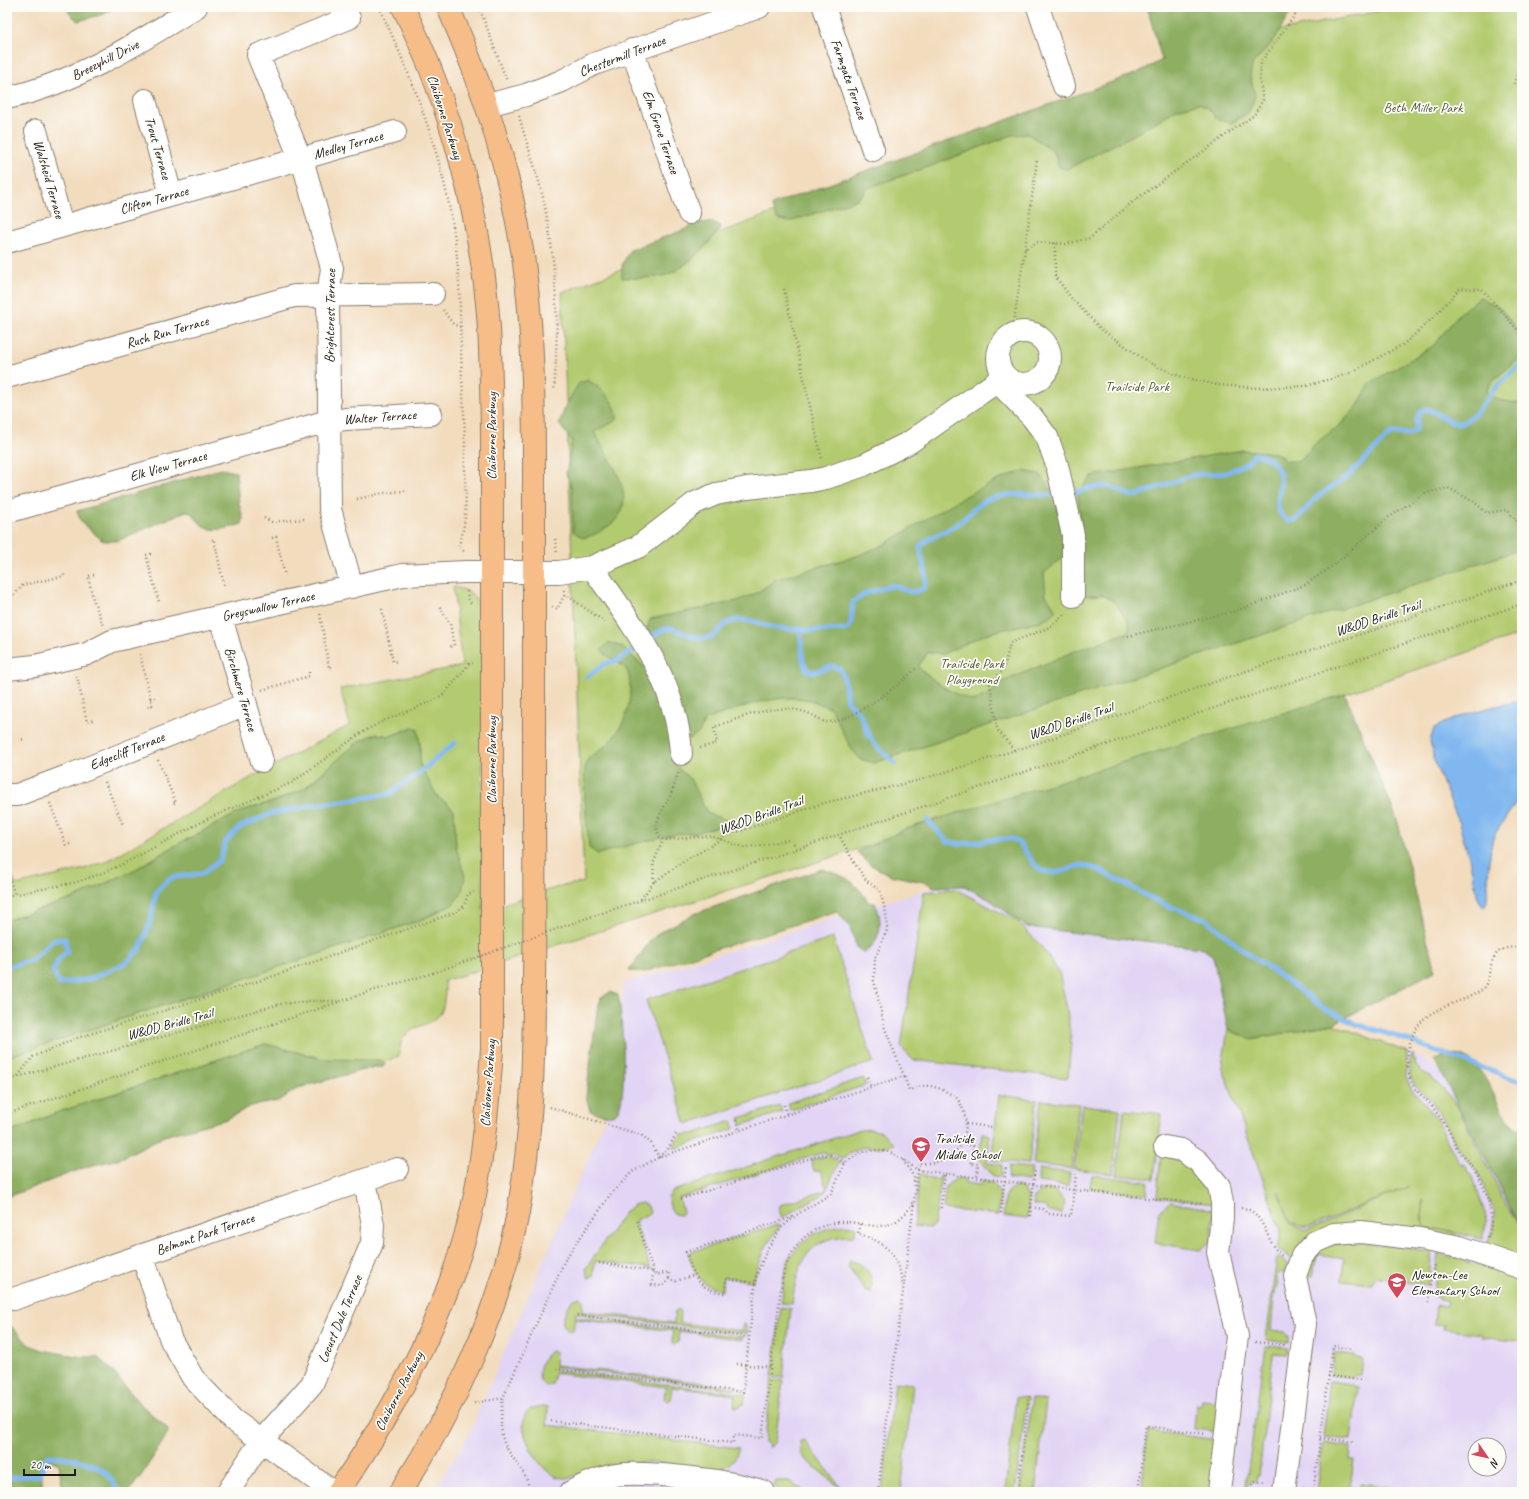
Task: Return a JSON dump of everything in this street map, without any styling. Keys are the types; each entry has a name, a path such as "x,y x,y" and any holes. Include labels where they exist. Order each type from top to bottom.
{"main road":[{"name":"Claiborne Parkway","path":"338,1492 368,1448 405,1384 442,1303 475,1196 488,1110 492,1048 492,390 489,327 478,244 466,183 439,93 403,7"},
{"path":"400,1492 422,1458 450,1404 479,1342 501,1278 518,1215 529,1142 534,1061 534,571 532,337 523,260 516,222 487,105 448,7"}],"street":[{"name":"Breezyhill Drive","path":"7,98 62,81 98,64 137,44 196,7"},
{"name":"Chestermill Terrace","path":"487,105 526,95 562,81 594,64 759,7"},
{"name":"Farmgate Terrace","path":"824,7 873,150"},
{"path":"1038,7 1064,86"},
{"name":"Brightcrest Terrace","path":"349,18 258,55 301,158 330,255 332,268 328,295 330,508 352,587"},
{"name":"Elm Grove Terrace","path":"632,50 689,213"},
{"name":"Trout Terrace","path":"145,100 171,195"},
{"name":"Walsheid Terrace","path":"36,131 62,226"},
{"name":"Medley Terrace","path":"301,158 395,132"},
{"name":"Clifton Terrace","path":"7,242 301,158"},
{"name":"Rush Run Terrace","path":"7,377 294,296 433,294"},
{"path":"1001,378 1015,383 1024,384 1032,383 1040,379 1046,373 1050,365 1051,356 1044,340 1029,332 1012,334 1001,346 998,353 1001,378 1047,437 1057,465 1073,535 1073,596"},
{"name":"Greyswallow Terrace","path":"7,669 34,666 87,654 112,641 403,576 465,572 559,572 592,567 638,547 695,503 716,494 826,478 864,465 910,442 1001,378"},
{"name":"Walter Terrace","path":"329,422 346,419 431,414"},
{"name":"Elk View Terrace","path":"7,512 329,422"},
{"path":"592,567 645,643 658,666 670,700 680,740 681,754"},
{"name":"Birchmere Terrace","path":"221,616 251,698 262,761"},
{"name":"Edgecliff Terrace","path":"7,795 17,795 73,774 251,698"},
{"path":"1165,1147 1182,1150 1198,1161 1219,1186 1222,1219 1218,1252 1237,1339 1219,1492"},
{"name":"Belmont Park Terrace","path":"13,1300 142,1255 397,1170"},
{"name":"Locust Dale Terrace","path":"228,1492 261,1441 312,1384 372,1243 373,1224 365,1180"},
{"path":"1284,1492 1304,1324 1295,1276 1302,1256 1315,1242 1334,1234 1361,1232 1420,1239 1460,1247 1522,1268"},
{"path":"142,1255 171,1340 193,1378 233,1420 333,1492"},
{"path":"571,1492 586,1483 624,1474 661,1475 715,1481 746,1486 764,1492"}],"path":[{"path":"379,7 416,92 439,166 454,234 461,327 465,510 463,534 458,546 465,552 465,572 468,598 474,608"},
{"path":"1025,249 1037,242 1066,244 1090,238 1135,200 1254,115 1263,100 1260,80 1261,62 1302,7"},
{"path":"1514,84 1522,60"},
{"path":"1012,334 1037,160"},
{"path":"1055,243 1055,276 1072,299 1102,330 1148,362 1179,376 1217,385 1259,388 1306,386 1348,374 1404,344 1434,317 1460,288 1482,289 1522,335"},
{"path":"784,289 826,478"},
{"path":"433,294 440,297 443,311 453,324 461,327"},
{"path":"1124,637 1236,611 1305,585 1335,564 1389,517 1425,494 1448,488 1473,501 1487,513 1506,510 1522,526"},
{"path":"357,499 383,492 404,491"},
{"path":"264,518 272,522 304,519"},
{"path":"272,538 276,538 285,576"},
{"path":"212,540 214,539 224,586"},
{"path":"151,554 146,555 159,602"},
{"path":"14,595 23,585 58,579 64,576 64,572"},
{"path":"94,575 88,576 91,592 104,629"},
{"name":"W&OD Bridle Trail","path":"640,900 654,882 687,859 725,836 824,803 920,780 1014,750 1181,695 1275,660 1377,629 1522,580"},
{"path":"1014,750 997,730 990,684 1004,669 1010,642 1050,627 1070,609 1073,596"},
{"path":"7,1114 341,1001 433,973 640,900 839,835 1522,604"},
{"path":"440,607 450,624 454,645 450,647"},
{"path":"319,609 329,668 331,667"},
{"path":"382,609 393,662 398,661"},
{"path":"139,650 152,705 146,707"},
{"path":"7,896 71,883 100,874 142,855 207,819 291,783 361,733 383,721 436,700 449,690 469,664 476,662"},
{"path":"717,743 714,728 763,710 795,708 813,714 824,722 839,720 860,709 911,674 917,667"},
{"path":"251,698 306,678 309,676 308,669"},
{"path":"76,672 87,722 94,719"},
{"path":"150,699 155,698"},
{"path":"18,740 25,739"},
{"path":"156,754 176,802 173,803"},
{"path":"663,840 656,831 657,823 676,782 681,754"},
{"path":"102,776 123,825"},
{"path":"48,799 66,845 70,844"},
{"path":"839,835 855,864 867,881 880,891 886,913 887,930 875,958 874,981 885,1029 909,1090 926,1085 941,1089 956,1097 964,1110 966,1124 965,1136 956,1151 944,1160 930,1164 919,1163 878,1492"},
{"path":"663,840 683,840 700,836 711,836 742,847 758,846 787,840 793,842 797,849"},
{"path":"654,882 653,864 663,840"},
{"path":"9,877 14,894"},
{"path":"18,1076 33,1057 77,1038 268,978 456,912 464,906 468,894 476,891"},
{"path":"1482,1255 1491,1229 1492,1213 1481,1183 1468,1161 1456,1148 1441,1118 1424,1095 1414,1087 1409,1076 1408,1063 1412,1036 1425,1018 1452,1003 1478,993 1484,988 1496,954 1503,949 1522,946"},
{"name":"W&OD Bridle Trail","path":"7,1080 280,1004 310,1001 341,1001"},
{"path":"529,1492 529,1486 524,1476 504,1444 500,1416 503,1398 566,1258 610,1195 632,1172 659,1157 904,1076"},
{"path":"867,1077 871,1087"},
{"path":"784,1104 787,1114"},
{"path":"549,1107 641,1135 651,1143 659,1157"},
{"path":"736,1120 739,1130"},
{"path":"966,1124 991,1127"},
{"path":"659,1157 668,1148 677,1132"},
{"path":"961,1143 973,1146 971,1164 978,1164 977,1178"},
{"path":"556,1369 742,1392 748,1337 754,1308 755,1283 767,1250 782,1227 794,1217 831,1194 845,1163 861,1152 877,1150 889,1152 902,1158 918,1170 1074,1190 1162,1199"},
{"path":"681,1200 818,1155 830,1155 845,1163"},
{"path":"551,1421 733,1443 734,1435 762,1438 782,1280 789,1255 803,1238 824,1226 836,1222 878,1227 891,1225 905,1215 911,1207 915,1194 914,1177 902,1158"},
{"path":"1001,1213 1006,1166"},
{"path":"1030,1216 1035,1169"},
{"path":"940,1208 945,1173"},
{"path":"1031,1207 1043,1209 1049,1214 1070,1216 1076,1174"},
{"path":"755,1283 726,1279 725,1293 715,1292 704,1286 694,1275 686,1252 794,1217"},
{"path":"599,1263 653,1271 656,1275 669,1272 669,1279 662,1286 652,1285 653,1271 637,1221"},
{"path":"860,1224 858,1234 872,1237 880,1242 894,1258 899,1267 903,1288"},
{"path":"1429,1302 1436,1243"},
{"path":"669,1279 676,1281 694,1275"},
{"path":"577,1316 748,1337"},
{"path":"1237,1339 1269,1344 1302,1346"},
{"path":"1313,1492 1332,1346 1353,1349"},
{"path":"737,1364 770,1367"},
{"path":"1328,1376 1364,1380"},
{"path":"1018,1492 1029,1396"},
{"path":"472,1403 503,1398"},
{"path":"1138,1492 1146,1426 1226,1436"},
{"path":"1320,1438 1354,1442"},
{"path":"1249,1492 1254,1482 1261,1482"}],"shaded area":[{"name":"Trailside Middle School","path":"964,886 990,900 1027,927 1202,948 1213,956 1228,1030 1251,1039 1333,1024 1413,1053 1432,1064 1443,1075 1522,1229 1522,1492 433,1492 466,1440 615,1096 623,984 934,887"}],"green space":[{"path":"71,7 116,7 104,14 78,21 68,12"},
{"path":"1147,7 1294,7 1272,43 1253,63 1250,76 1255,95 1249,112 1232,123 1218,120 1209,109 1199,103 1177,109 1137,133 1067,169 1059,167 1054,152 1028,134 1012,135 931,166 870,187 858,199 789,222 777,219 771,205 1137,73 1162,60"},
{"name":"Trailside Park","path":"1400,7 1522,7 1522,634 1345,694 444,981 445,995 443,1008 440,1014 435,1019 418,1027 406,1035 401,1042 399,1056 384,1062 324,1059 265,1044 56,1113 7,1134 7,1057 418,921 439,912 456,847 454,810 447,803 438,798 430,786 420,765 420,744 411,728 390,736 376,734 327,768 304,789 276,801 244,810 178,844 136,869 75,898 7,920 7,880 13,878 16,885 84,869 107,861 252,777 350,725 340,689 462,666 453,587 466,590 474,597 479,606 482,619 483,910 562,886 584,882 562,292 985,133 1258,35"},
{"path":"713,222 721,226 712,239 691,260 676,271 658,277 622,278 622,265 630,250 698,223"},
{"path":"1480,297 1499,307 1519,332 1522,343 1520,358 1491,382 1486,392 1498,400 1522,404 1522,549 874,763 860,759 850,747 831,708 805,699 792,698 766,701 729,711 705,720 699,733 688,740 647,629 650,619 737,601 757,593 776,579 857,556 883,545 960,499 998,480 1022,471 1040,474 1056,497 1063,539 1064,557 1044,573 1046,595 1056,610 1051,616 1040,621 988,633 943,654 928,652 918,667 944,687 957,695 973,701 991,693 1002,682 1075,651 1129,632 1129,623 1114,601 1103,595 1079,596 1082,534 1078,493 1092,476 1243,450 1276,453 1286,461 1299,461 1315,444 1342,423 1357,407 1370,383 1433,346 1459,314"},
{"path":"588,380 608,397 617,414 617,420 594,432 620,479 623,492 623,504 619,515 610,525 603,530 582,538 573,531 572,488 566,474 572,441 559,424 566,405 579,383"},
{"path":"221,469 236,472 239,504 243,518 242,524 222,529 206,528 194,516 186,511 117,541 103,541 81,522 77,511"},
{"path":"609,642 622,647 642,665 652,680 677,744 675,765 690,779 708,814 727,820 727,824 695,833 677,834 646,841 598,854 589,848 586,816 586,766 588,759 603,748 616,734 627,713 630,697 630,681 627,670 601,650"},
{"path":"1345,694 1397,819 1435,971 1333,1024 1251,1039 1228,1030 1213,956 1202,948 1027,927 990,900 964,886 934,887 928,883 890,875 869,864 857,852 905,829"},
{"path":"411,728 418,729 420,765 438,798 447,803 454,810 456,847 465,877 461,894 452,905 418,921 7,1057 7,920 75,898 136,869 178,844 244,810 276,801 304,789 359,741 376,734 390,736"},
{"path":"822,869 849,880 859,889 868,902 875,903 878,910 880,924 879,931 874,943 864,953 857,948 850,927 837,911 644,972 629,971 650,941 658,933 694,914"},
{"path":"955,889 1017,921 1041,946 1059,972 1067,1009 1071,1042 1068,1078 913,1060 901,1047 924,892"},
{"path":"833,938 873,1062 686,1124 646,1000"},
{"path":"610,992 618,995 620,1005 623,1038 623,1076 620,1106 616,1113 607,1116 590,1111 586,1096 597,1011 601,998"},
{"path":"1333,1024 1407,1052 1406,1076 1412,1091 1423,1101 1440,1124 1447,1141 1461,1165 1463,1163 1473,1177 1487,1220 1482,1239 1424,1226 1422,1200 1423,1226 1455,1234 1454,1240 1381,1229 1292,1259 1278,1250 1281,1230 1222,1066 1228,1030 1251,1039","holes":["1410,1186 1305,1231 1291,1224 1278,1191 1291,1223 1306,1228"]},
{"path":"265,1044 324,1059 379,1060 386,1064 383,1067 374,1067 298,1088 279,1101 251,1106 227,1119 164,1136 119,1159 89,1166 7,1197 7,1134 56,1113"},
{"path":"1413,1053 1416,1066 1422,1072 1431,1076 1456,1104 1503,1198 1522,1229 1522,1263 1485,1250 1493,1228 1494,1213 1479,1174 1457,1147 1431,1100 1416,1087 1410,1076 1410,1060"},
{"path":"1450,1054 1466,1058 1477,1067 1508,1119 1514,1126 1522,1130 1522,1229 1434,1059"},
{"path":"863,1078 866,1085 790,1110 788,1103"},
{"path":"999,1095 1037,1100 1029,1164 991,1160"},
{"path":"1041,1100 1079,1104 1072,1169 1033,1164"},
{"path":"1082,1105 1120,1109 1113,1174 1074,1169"},
{"path":"780,1106 782,1112 742,1125 739,1118"},
{"path":"1124,1110 1162,1114 1154,1179 1116,1175"},
{"path":"732,1121 734,1129 673,1149 676,1141 681,1135 692,1134"},
{"path":"869,1129 882,1132 894,1144 885,1147 861,1148 852,1152 843,1159 833,1154 822,1153 679,1198 683,1212 681,1215 674,1214 671,1209 668,1198 673,1191 856,1131"},
{"path":"982,1133 990,1135 987,1163 1002,1165 1001,1177 993,1176 979,1158"},
{"path":"1161,1154 1181,1161 1205,1182 1214,1204 1157,1197"},
{"path":"828,1156 840,1162 827,1189 821,1171 814,1171 811,1160"},
{"path":"1009,1166 1032,1168 1030,1181 1008,1178"},
{"path":"1039,1169 1070,1173 1068,1186 1038,1182"},
{"path":"920,1174 925,1175 925,1178 939,1180 940,1176 942,1176 934,1226 931,1226 931,1228 914,1226"},
{"path":"1092,1175 1148,1182 1147,1195 1090,1188"},
{"path":"957,1178 965,1179 965,1183 981,1185 982,1181 993,1183 1000,1193 998,1215 943,1209 946,1186"},
{"path":"1016,1186 1021,1187 1029,1197 1027,1219 1003,1216 1006,1193"},
{"path":"1044,1189 1055,1191 1064,1201 1062,1213 1048,1212 1047,1207 1033,1205 1034,1197"},
{"path":"825,1191 822,1195 782,1218 779,1209 780,1205"},
{"path":"1170,1202 1214,1210 1211,1241 1200,1250 1155,1243 1159,1211"},
{"path":"642,1203 648,1206 650,1213 635,1221 650,1268 595,1261 593,1276 589,1278 586,1268 625,1212 633,1205"},
{"path":"779,1224 780,1226 765,1248 753,1281 724,1277 722,1291 714,1289 699,1278 688,1253"},
{"path":"848,1225 856,1227 854,1236 838,1237 825,1241 815,1247 807,1255 801,1265 797,1276 792,1304 781,1303 788,1261 800,1244 818,1232 838,1226"},
{"path":"1360,1242 1432,1251 1428,1285 1374,1277 1372,1284 1342,1281 1344,1258 1317,1254 1313,1276 1303,1276 1309,1256 1330,1245"},
{"path":"1438,1253 1522,1278 1522,1342 1482,1337 1482,1334 1443,1329 1444,1325 1434,1324 1436,1305 1447,1306 1448,1301 1439,1300 1434,1293"},
{"path":"1277,1257 1289,1264 1285,1274 1278,1273 1275,1294 1273,1294 1274,1299 1271,1330 1285,1332 1289,1336 1289,1343 1266,1340"},
{"path":"850,1261 860,1264 871,1276 871,1292 866,1291 848,1266"},
{"path":"580,1297 583,1299 583,1311 674,1323 675,1311 679,1309 681,1313 680,1323 743,1331 744,1322 747,1329 747,1334 576,1313 575,1317 743,1337 742,1340 679,1331 678,1342 675,1345 672,1343 673,1331 575,1319 573,1330 569,1332 563,1324 563,1318 572,1300"},
{"path":"781,1307 791,1309 783,1378 772,1376"},
{"path":"7,1322 29,1345 43,1350 81,1357 97,1357 109,1367 140,1404 168,1430 167,1435 139,1479 128,1492 71,1492 62,1486 59,1464 50,1460 42,1467 42,1488 44,1492 7,1492"},
{"path":"1265,1346 1289,1348 1286,1355 1273,1354 1259,1475 1257,1475 1256,1480 1249,1482 1245,1492"},
{"path":"552,1351 556,1353 555,1365 736,1387 736,1389 555,1367 554,1370 746,1394 744,1403 737,1408 734,1406 735,1395 672,1387 670,1400 667,1401 664,1398 666,1387 554,1373 552,1384 547,1386 541,1382 539,1374 541,1364 545,1356"},
{"path":"1334,1353 1354,1355 1354,1357 1363,1359 1361,1376 1355,1375 1353,1377 1331,1375"},
{"path":"772,1379 783,1381 775,1442 769,1448 768,1444 765,1442 765,1438"},
{"path":"1330,1381 1351,1384 1353,1387 1358,1388 1351,1440 1323,1437"},
{"path":"895,1382 913,1384 901,1492 882,1492"},
{"path":"1016,1397 1027,1398 1015,1492 1005,1492"},
{"path":"1032,1398 1046,1401 1035,1492 1020,1492"},
{"path":"1202,1400 1223,1402 1220,1432 1194,1429 1196,1404 1201,1405"},
{"path":"545,1406 548,1407 547,1425 739,1448 730,1464 722,1468 712,1470 661,1463 623,1463 610,1465 568,1478 559,1477 553,1475 545,1469 537,1460 525,1436 523,1425 525,1415 532,1409"},
{"path":"1148,1431 1218,1440 1213,1492 1141,1492"},
{"path":"803,1440 844,1491 806,1460 801,1453 800,1441"},
{"path":"1323,1443 1350,1447 1349,1460 1354,1460 1350,1487 1360,1488 1360,1484 1395,1488 1394,1492 1316,1491"},
{"path":"776,1481 789,1481 806,1492 784,1492 774,1486"}],"water":[{"path":"1522,700 1522,793 1495,834 1489,860 1487,901 1484,907 1478,899 1469,857 1458,820 1436,766 1430,742 1434,728 1455,718"}],"waterway":[{"path":"1074,493 1085,489 1107,487 1135,496 1192,475 1226,473 1247,463 1255,454 1264,456 1277,467 1281,482 1278,500 1279,510 1282,516 1288,521 1296,520 1318,496 1346,478 1391,433 1411,434 1416,429 1417,418 1421,411 1428,409 1453,423 1463,423 1476,413 1497,386 1522,363"},
{"path":"647,640 656,633 669,628 699,638 714,636 729,622 736,620 752,621 772,627 786,629 848,629 851,623 853,602 867,593 894,585 910,592 921,590 925,587 926,576 920,547 928,540 960,523 981,503 999,496 1008,495 1057,495"},
{"path":"800,628 803,661 807,670 814,672 833,666 840,669 844,677 847,701 861,715 867,732 875,745 895,763"},
{"path":"587,677 606,663 617,661 639,646"},
{"path":"7,965 10,966 32,960 53,940 65,939 67,952 58,960 53,971 60,984 90,979 126,963 140,949 151,920 156,892 170,878 203,873 220,860 226,841 240,827 273,813 314,805 389,794 419,773 455,743"},
{"path":"927,820 947,841 959,844 1013,839 1020,844 1035,865 1043,871 1056,873 1082,865 1097,869 1163,904 1206,919 1242,949 1322,1007 1356,1024 1398,1037 1522,1082"},
{"path":"7,1478 40,1475 47,1456 62,1457 78,1460 101,1469 107,1474 118,1490"}],"place":[{"name":"Trailside Middle School","path":"921,1163"},
{"name":"Newton-Lee Elementary School","path":"1397,1299"}],"park label":[{"name":"Beth Miller Park","path":"1423,107"},
{"name":"Trailside Park Playground","path":"972,672"}]}
